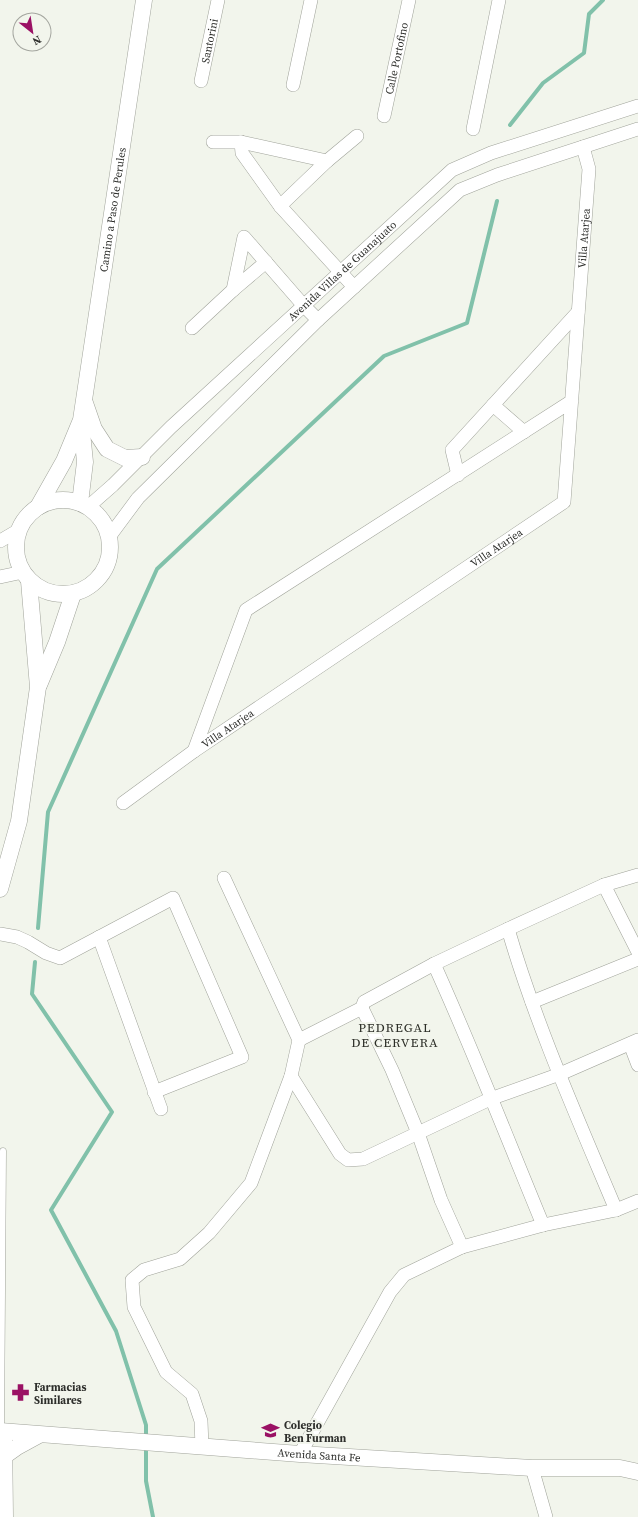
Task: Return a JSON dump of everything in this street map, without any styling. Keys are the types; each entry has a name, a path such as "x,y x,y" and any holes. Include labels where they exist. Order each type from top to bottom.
{"street":[{"name":"Camino a Paso de Perules","path":"38,507 64,460 81,420 85,403 144,0"},
{"name":"Santorini","path":"201,81 218,0"},
{"path":"293,85 311,0"},
{"name":"Calle Portofino","path":"384,116 409,0"},
{"path":"473,129 499,0"},
{"name":"Avenida Villas de Guanajuato","path":"84,505 113,486 171,427 452,170 491,153 638,106"},
{"name":"Avenida Villas de Guanajuato","path":"109,537 138,498 318,320 460,190 497,175 638,129"},
{"path":"280,206 357,136"},
{"path":"213,142 241,142 328,161"},
{"path":"241,142 242,153 280,206 354,287"},
{"name":"Villa Atarjea","path":"194,751 564,502 589,169 583,147"},
{"path":"234,290 244,237 318,320"},
{"path":"192,328 266,262"},
{"path":"458,475 452,450 578,312"},
{"name":"Villa Atarjea","path":"194,751 246,610 572,402"},
{"path":"85,403 94,429 107,449 124,458 142,457"},
{"path":"493,405 524,432"},
{"name":"Camino a Paso de Perules","path":"81,420 85,462 84,505"},
{"path":"0,577 26,577 45,590 59,594 73,594 87,588 98,578 106,566 110,552 109,537 105,525 98,515 84,505 66,500 52,501 38,507 27,517 19,530 16,544 17,559 26,577 38,687 19,821 0,889"},
{"path":"0,541 19,530"},
{"path":"38,687 57,642 73,594"},
{"path":"123,803 194,751"},
{"path":"462,1247 441,1200 418,1132 392,1070 362,1008 364,1002 434,964 508,929 604,885 638,875"},
{"path":"202,1447 201,1421 192,1394 166,1372 134,1307 132,1280 144,1270 180,1259 209,1233 251,1183 291,1076 299,1040 224,878"},
{"path":"604,885 638,952"},
{"path":"0,934 17,937 46,953 60,958 173,898 242,1057 154,1092"},
{"path":"508,929 518,965 540,1028 616,1210"},
{"path":"99,937 161,1109"},
{"path":"532,1002 638,959"},
{"path":"434,964 459,1019 490,1099 543,1225"},
{"path":"299,1040 362,1008"},
{"path":"291,1076 340,1154 348,1160 363,1159 490,1099 560,1074 634,1042 638,1065"},
{"path":"300,1454 390,1292 404,1274 462,1247 543,1225 616,1210 638,1201"},
{"path":"2,1431 2,1484 5,1517"},
{"name":"Avenida Santa Fe","path":"2,1431 300,1454 532,1468 620,1468 638,1472"},
{"path":"3,1457 39,1434"},
{"path":"532,1468 546,1517"}],"lane":[{"path":"2,1431 3,1151"}],"waterway":[{"path":"510,125 543,83 584,53 589,14 603,0"},
{"path":"38,928 48,812 157,569 384,356 467,323 497,201"},
{"path":"35,962 32,994 112,1112 51,1210 116,1331 146,1425 146,1439"},
{"path":"146,1446 146,1481 153,1517"}],"place":[{"name":"Farmacias Similares","path":"21,1393"},
{"name":"Colegio Ben Furman","path":"271,1431"}],"district":[{"name":"PEDREGAL DE CERVERA","path":"395,1034"}]}
